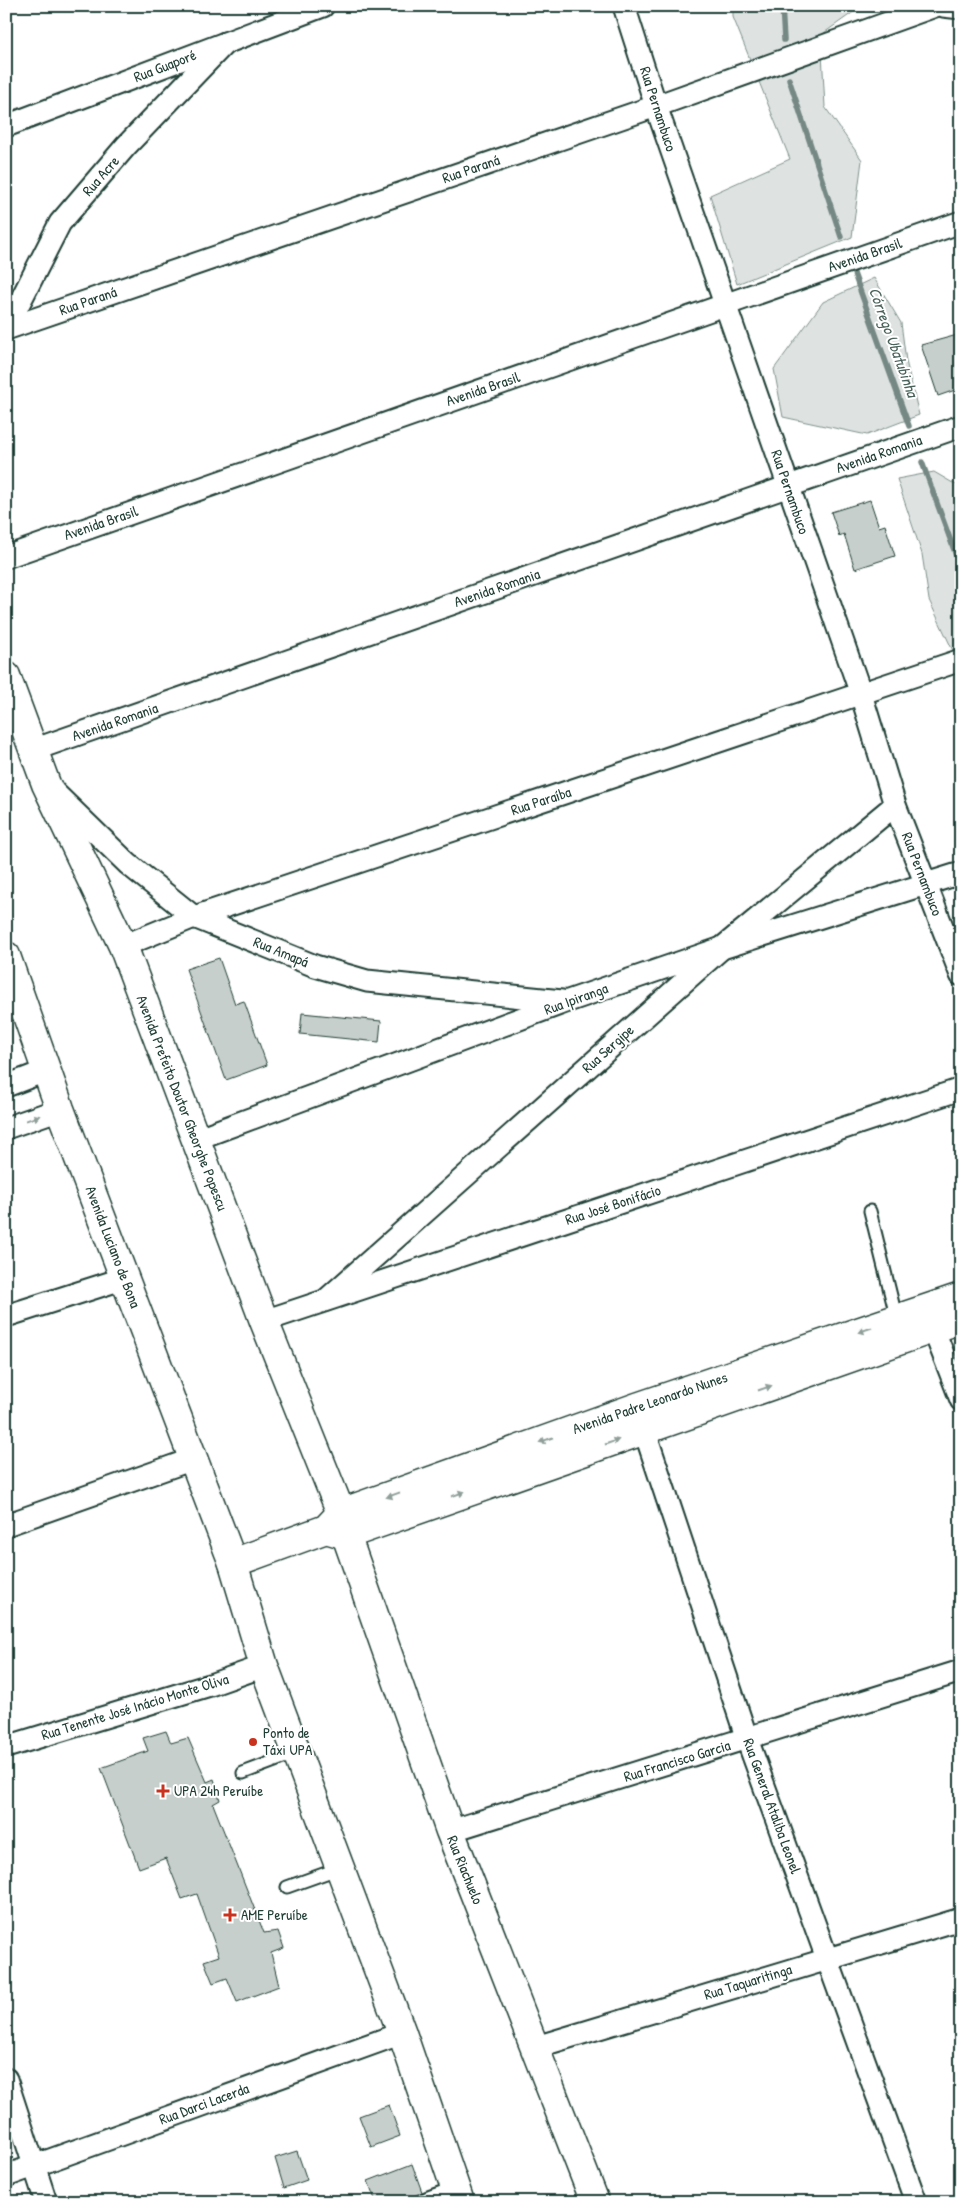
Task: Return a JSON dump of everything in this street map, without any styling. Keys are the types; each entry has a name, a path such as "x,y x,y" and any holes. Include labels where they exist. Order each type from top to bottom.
{"main road":[{"name":"Avenida Prefeito Doutor Gheorghe Popescu","path":"6,676 46,784 123,946 264,1321 338,1526"},
{"name":"Avenida Luciano de Bona","path":"6,956 60,1108 233,1563 264,1666 402,2033 458,2197"},
{"name":"Avenida Padre Leonardo Nunes","path":"641,1419 929,1319 961,1297"},
{"name":"Avenida Padre Leonardo Nunes","path":"233,1563 338,1526 464,1492 641,1419 897,1320 961,1319"},
{"name":"Rua Riachuelo","path":"338,1526 450,1831 536,2047 594,2202"}],"street":[{"name":"Rua Guaporé","path":"6,126 323,6"},
{"name":"Rua Pernambuco","path":"624,6 656,106 861,694 895,805 961,975"},
{"name":"Rua Paraná","path":"6,329 656,106 935,6"},
{"path":"943,6 961,8"},
{"name":"Rua Acre","path":"6,329 60,223 126,146 225,43"},
{"name":"Avenida Brasil","path":"6,557 724,303 961,222"},
{"name":"Avenida Romania","path":"33,750 961,426"},
{"name":"Rua Paraíba","path":"123,946 194,918 961,660"},
{"name":"Rua Amapá","path":"46,784 128,864 194,918 315,966 367,980 568,1001"},
{"name":"Rua Sergipe","path":"326,1300 722,948 895,805"},
{"name":"Rua Ipiranga","path":"196,1139 568,1001 722,948 961,873"},
{"path":"6,1086 48,1070"},
{"name":"Rua José Bonifácio","path":"264,1321 961,1089"},
{"path":"6,1128 60,1108"},
{"path":"6,1316 126,1278"},
{"path":"929,1319 961,1400"},
{"name":"Rua General Ataliba Leonel","path":"641,1419 747,1739 916,2202"},
{"path":"6,1525 192,1459"},
{"name":"Rua Tenente José Inácio Monte Oliva","path":"6,1748 210,1686 264,1666"},
{"name":"Rua Francisco Garcia","path":"450,1831 961,1671"},
{"name":"Rua Taquaritinga","path":"536,2047 961,1919"},
{"name":"Rua Darci Lacerda","path":"6,2176 402,2033"},
{"path":"6,2080 46,2202"},
{"path":"428,2202 458,2197"}],"lane":[{"path":"870,1211 897,1320"},
{"path":"244,1773 296,1753"},
{"path":"287,1886 340,1868"}],"shaded area":[{"path":"733,6 862,6 821,35 825,107 862,160 852,237 737,284 710,195 790,159 733,17"},
{"path":"874,278 901,323 906,361 919,415 867,435 783,417 774,369 823,302"},
{"path":"934,472 958,486 961,494 961,651 954,653 929,600 922,554 897,479"}],"building":[{"path":"961,334 961,388 938,396 921,345"},
{"path":"870,500 879,527 885,525 895,556 855,569 844,534 839,536 831,512"},
{"path":"219,958 235,1004 244,1001 267,1065 226,1080 186,969"},
{"path":"302,1013 381,1021 379,1042 300,1034"},
{"path":"166,1731 171,1743 188,1738 207,1782 214,1779 220,1800 213,1804 264,1933 278,1931 284,1948 271,1953 279,1986 237,2002 227,1978 213,1983 204,1961 219,1956 197,1894 182,1899 166,1858 139,1868 101,1768 148,1751 143,1738"},
{"path":"389,2105 400,2136 371,2147 359,2116"},
{"path":"297,2151 307,2180 284,2188 275,2158"},
{"path":"412,2164 422,2192 402,2202 376,2202 368,2181"}],"waterway":[{"name":"Córrego Ubatubinha","path":"782,6 784,40"},
{"name":"Córrego Ubatubinha","path":"789,79 841,237"},
{"name":"Córrego Ubatubinha","path":"852,268 909,426"},
{"name":"Córrego Ubatubinha","path":"922,462 961,569"}],"place":[{"name":"Ponto de Táxi UPA","path":"253,1742"},
{"name":"UPA 24h Peruíbe","path":"163,1791"},
{"name":"AME Peruíbe","path":"230,1915"}]}
